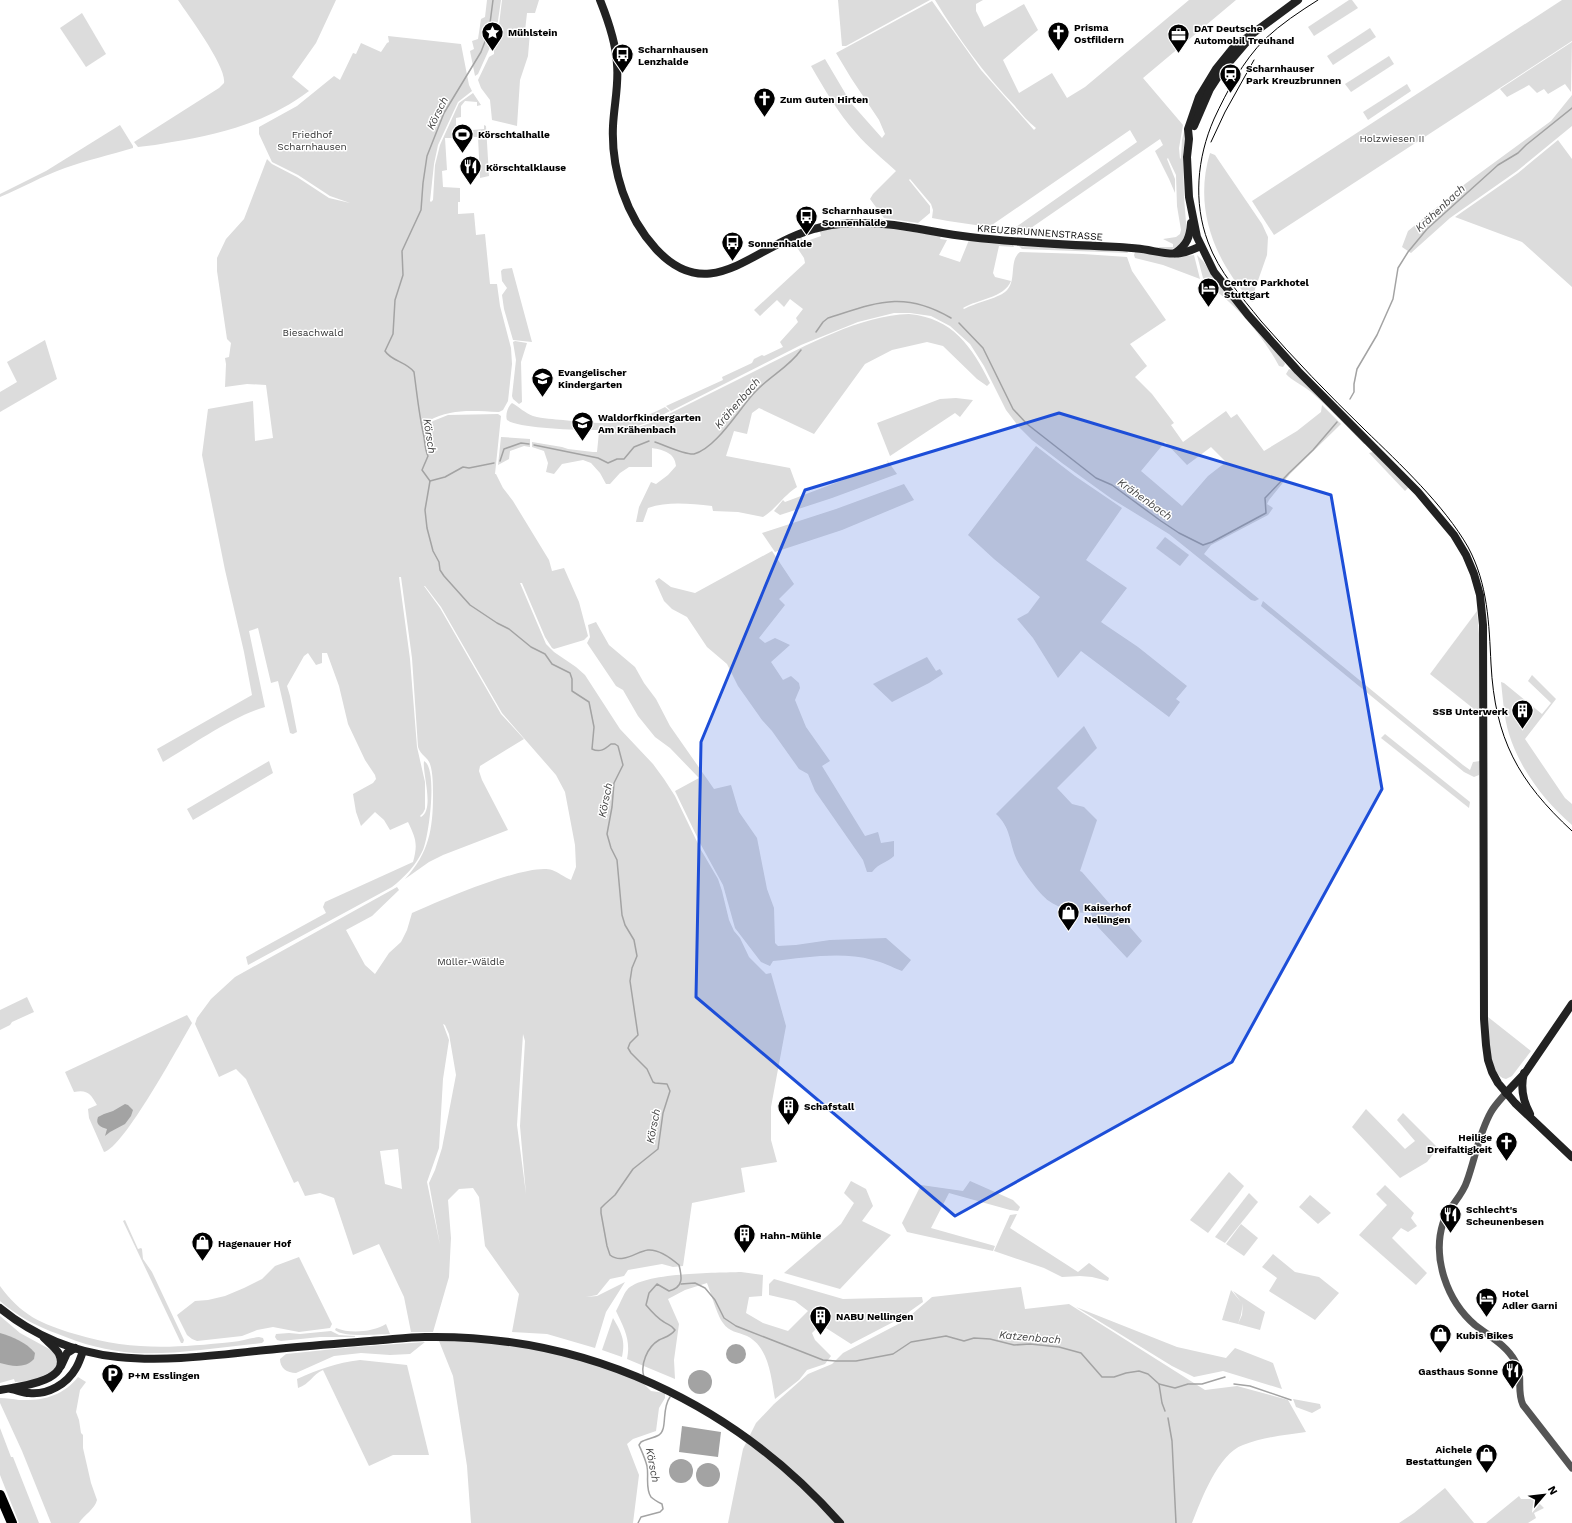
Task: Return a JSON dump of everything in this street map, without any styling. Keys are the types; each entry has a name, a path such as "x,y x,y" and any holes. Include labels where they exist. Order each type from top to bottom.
{"highway":[{"path":"0,1495 12,1523"}],"main road":[{"name":"KREUZBRUNNENSTRASSE","path":"600,0 610,29 617,58 618,85 613,136 618,177 627,202 640,228 654,247 670,262 680,268 694,273 707,274 720,272 738,266 784,240 810,230 840,224 877,224 999,241 1131,248 1174,254 1187,252 1201,246"},
{"path":"1298,0 1251,35 1249,40 1221,72 1210,89 1189,139 1187,175 1192,216 1201,246 1221,282 1298,371 1390,462 1432,508 1459,543 1469,561 1480,595 1483,626 1485,1040 1488,1060 1492,1072 1506,1093 1572,1157"},
{"path":"1174,254 1183,248 1187,242 1190,233 1192,216"},
{"path":"1506,1093 1524,1073 1572,1004"},
{"path":"1524,1073 1523,1094 1527,1109 1533,1120"},
{"path":"0,1308 22,1324 40,1334 74,1348 122,1358 156,1360 382,1340 439,1337 477,1338 517,1343 580,1357 639,1377 694,1404 742,1434 793,1475 840,1523"},
{"path":"40,1334 58,1353 60,1368"},
{"path":"0,1390 45,1380 60,1368 67,1353 74,1348"},
{"path":"10,1388 32,1394 56,1388 66,1381 73,1373 83,1351"}],"street":[{"path":"1506,1093 1498,1101 1488,1118 1467,1183 1446,1216 1440,1239 1439,1254 1448,1288 1459,1308 1474,1324 1500,1344 1515,1361 1519,1370 1520,1396 1523,1405 1572,1468"}],"highlighted area":[{"path":"1059,413 1331,495 1382,789 1232,1062 955,1216 696,997 701,742 805,490"}],"green space":[{"path":"178,0 336,0 316,43 292,77 309,91 293,102 261,119 226,131 190,139 138,147 134,142 219,88 224,83 223,75 213,54"},
{"path":"487,0 501,0 496,34 478,74 475,76 470,51 474,49 472,41 478,39 481,19 485,17"},
{"path":"502,0 539,0 535,13 527,13 525,31 530,32 528,56 520,80 517,126 492,120 490,100 481,88 478,80 489,57 494,54 494,51 492,50 498,33"},
{"path":"838,0 930,0 846,46 842,46"},
{"path":"935,0 983,0 976,4 976,11 984,27 1024,4 1038,30 1003,60 1019,93 1052,73 1067,98 1085,87 1189,0 1236,0 1143,78 1183,125 1179,148 1180,159 1182,140 1185,127 1187,127 1183,153 1187,235 1177,246 1171,249 1156,247 1173,247 1173,244 1163,239 1176,237 1180,234 1181,230 1177,206 1176,175 1168,158 1167,159 1175,179 1175,193 1155,151 1163,145 1160,139 1028,230 1013,229 1137,142 1130,130 989,227 932,218 933,210 931,204 910,179 909,180 930,206 930,213 918,223 884,218 870,199 873,194 896,171 865,143 849,125 832,101 811,66 825,59 851,103 882,138 885,134 879,120 836,53 932,1 981,70 1034,130 1036,128 1025,118 982,68 962,42"},
{"path":"1349,0 1352,0 1358,8 1314,36 1308,27"},
{"name":"Holzwiesen II","path":"1562,0 1572,0 1572,41 1274,235 1252,201"},
{"path":"82,13 106,54 86,67 60,28"},
{"path":"1370,28 1376,37 1333,65 1327,56"},
{"path":"388,36 461,44 469,85 472,91 458,102 438,145 434,164 430,201 431,202 433,200 435,165 440,145 459,103 473,93 481,105 477,106 477,102 465,101 461,106 461,117 456,118 456,138 445,138 447,170 442,171 443,187 460,188 458,214 474,213 476,235 485,234 490,284 497,284 500,306 511,348 512,364 508,401 503,410 499,412 454,412 437,417 428,421 428,423 448,415 498,414 501,416 495,474 549,560 552,571 564,568 579,602 588,636 584,640 554,649 552,648 545,637 522,583 520,583 546,644 554,652 585,675 620,729 653,764 675,796 701,850 718,879 729,920 734,931 740,938 749,957 766,974 771,973 786,1026 771,1107 771,1140 777,1162 741,1168 745,1192 692,1203 683,1266 673,1267 662,1264 628,1270 624,1276 610,1279 597,1295 586,1297 597,1296 625,1282 606,1312 595,1348 547,1334 512,1332 519,1294 485,1246 479,1197 473,1188 459,1189 448,1200 451,1238 449,1277 433,1332 411,1332 404,1297 379,1244 353,1255 334,1198 320,1193 305,1196 298,1181 294,1183 246,1079 236,1069 219,1077 195,1024 197,1018 211,999 235,977 397,887 399,890 372,916 346,930 365,965 375,974 389,953 401,942 407,930 412,913 482,884 524,872 540,869 552,870 571,880 576,867 575,845 565,792 556,775 502,713 441,607 424,586 440,608 501,714 524,739 480,766 479,771 482,780 508,830 443,855 429,862 405,879 420,860 428,840 432,819 433,787 430,764 418,747 412,658 401,577 399,577 410,659 417,747 425,782 425,809 420,816 421,817 425,813 428,799 424,761 428,766 431,776 431,803 428,831 423,850 410,870 392,887 248,965 246,957 326,913 323,907 325,902 413,862 416,846 413,833 408,822 390,830 384,820 375,812 361,826 356,812 353,794 373,783 376,779 348,724 339,686 327,653 322,653 322,663 316,665 308,653 304,656 287,686 297,732 293,734 290,733 278,681 271,683 258,628 249,631 265,707 226,724 163,762 157,749 252,695 202,455 208,409 253,401 255,441 273,438 266,385 247,384 225,387 225,358 229,357 231,343 227,339 217,271 217,258 226,239 244,219 267,159 272,164 297,177 329,198 350,203 330,196 298,175 272,162 259,134 259,127 297,106 334,76 340,80 353,53 356,54 361,43 381,52 389,42","holes":["443,1024 445,1025 449,1034 456,1075 442,1148 429,1183 440,1245 427,1182 439,1148 443,1079 449,1040","523,1034 525,1041 520,1126 526,1194 517,1125","398,1149 402,1189 385,1184 380,1151"]},
{"path":"1572,42 1571,92 1565,84 1548,94 1544,89 1537,93 1529,85 1507,97 1500,89"},
{"path":"1389,56 1394,64 1351,92 1345,84"},
{"path":"1407,84 1411,91 1368,120 1363,112"},
{"path":"1572,95 1572,126 1517,171 1450,218 1411,253 1402,247 1408,231 1465,184 1551,121"},
{"path":"120,125 133,148 65,168 0,197 0,194 46,171"},
{"path":"484,125 486,126 489,176 480,178 478,137 472,137 472,130 484,129"},
{"path":"1558,140 1572,159 1572,287 1522,242 1455,217 1518,173"},
{"path":"1210,153 1215,155 1262,224 1268,237 1267,255 1255,289 1256,300 1252,302 1227,269 1218,252 1211,233 1206,214 1204,194 1205,174"},
{"path":"872,226 941,236 940,239 947,240 939,255 960,262 969,240 1013,245 1014,247 999,246 993,273 995,277 1011,281 1008,287 997,295 969,305 963,308 964,309 1002,294 1009,288 1011,283 1014,261 1020,252 1127,257 1132,271 1166,320 1130,344 1147,366 1135,377 1152,394 1174,423 1171,425 1183,442 1226,411 1231,418 1237,414 1264,451 1297,431 1321,412 1322,405 1341,424 1290,474 1269,500 1267,504 1273,508 1268,515 1211,545 1204,554 1259,599 1255,601 1251,600 1169,534 1112,499 1032,440 1019,427 1006,410 984,366 970,344 950,326 931,316 910,313 894,313 858,322 801,345 671,411 666,406 723,380 722,377 752,363 754,359 783,347 780,342 798,322 796,318 803,309 790,299 784,307 777,300 760,316 754,310 805,263 804,258 792,240 801,237 804,242 821,236 820,232 816,233 815,231 837,227","holes":["1165,442 1187,465 1211,447 1226,462 1208,476 1182,506 1141,471"]},
{"path":"1019,246 1127,251 1128,253 1022,249"},
{"path":"1135,252 1180,257 1194,255 1200,279 1163,265 1135,258"},
{"path":"1197,255 1203,261 1224,292 1284,361 1285,364 1283,367 1279,366 1256,330 1237,309 1204,282"},
{"path":"512,268 532,342 513,340 504,309 502,295 507,288 502,281 501,271 503,269"},
{"path":"909,314 938,321 959,336 976,358 990,383 987,386 977,379 943,346 927,342 892,350 865,364 814,434 759,408 752,413 747,434 734,431 726,456 790,468 797,487 763,517 738,512 713,511 712,506 664,504 648,508 643,522 636,522 639,507 651,482 656,484 668,475 676,466 674,458 671,455 661,450 652,448 652,467 629,467 620,473 610,484 606,484 600,473 591,463 583,460 562,464 554,474 546,472 548,463 544,451 532,447 532,442 568,449 597,452 599,432 627,431 653,422 813,342 871,320"},
{"path":"45,340 57,379 0,412 0,392 17,382 7,362"},
{"path":"513,342 527,343 521,362 522,402 519,404 513,399 512,396 516,360"},
{"path":"1289,369 1292,370 1366,444 1364,444 1311,392 1288,376 1286,374"},
{"path":"956,398 973,400 960,417 955,413 890,456 877,423 940,399"},
{"path":"512,403 533,416 591,423 627,421 640,418 665,407 670,411 635,427 586,430 529,426 507,420 507,411"},
{"path":"501,437 530,439 530,447 524,446 510,451 509,459 498,465"},
{"path":"1036,446 1075,476 1122,508 1086,560 1127,588 1101,622 1138,647 1187,686 1176,699 1180,702 1169,717 1081,651 1058,678 1033,638 1017,619 1028,613 1040,597 994,559 968,535"},
{"path":"1373,452 1409,487 1405,491 1369,453"},
{"path":"887,460 897,474 780,515 774,511 783,500 785,502 888,463"},
{"path":"904,484 914,500 842,530 775,552 762,533 836,509"},
{"path":"1165,537 1189,555 1180,566 1156,548"},
{"path":"772,551 794,584 779,599 785,605 759,638 765,643 775,638 790,645 771,662 783,680 791,676 799,683 800,688 795,700 806,727 830,761 822,766 865,836 878,832 881,843 894,841 894,856 878,866 872,872 867,872 863,860 815,791 808,774 799,769 772,731 762,720 738,686 727,664 707,647 687,617 672,609 664,601 655,581 659,578 671,587 695,593"},
{"path":"1263,601 1463,765 1470,770 1473,762 1480,761 1479,775 1474,777 1464,772 1261,606"},
{"path":"1477,611 1480,646 1479,713 1430,674"},
{"path":"596,622 609,645 635,667 644,683 656,699 670,726 714,789 731,785 739,812 757,838 767,889 774,908 775,943 778,946 830,940 886,938 911,960 902,971 876,961 861,957 848,956 823,956 773,961 770,966 761,962 735,928 723,885 700,843 675,791 699,778 670,748 655,737 638,716 623,690 616,686 587,643 590,637 588,625"},
{"path":"927,657 936,671 940,669 943,674 892,702 873,684"},
{"path":"1532,675 1556,699 1525,739 1565,798 1572,804 1572,825 1552,806 1534,784 1520,760 1507,728 1501,682 1542,714 1551,703 1528,681"},
{"path":"1084,726 1097,748 1057,788 1072,804 1084,807 1097,820 1080,871 1142,941 1127,958 1098,927 1090,912 1074,912 1058,906 1045,898 1018,862 1007,830 1001,819 996,814"},
{"path":"1385,734 1470,802 1469,808 1381,738"},
{"path":"269,761 273,773 193,820 187,809"},
{"path":"27,997 34,1012 12,1022 10,1025 0,1030 0,1010"},
{"path":"187,1015 192,1023 151,1094 124,1134 113,1146 104,1152 89,1118 88,1109 97,1105 88,1093 82,1091 74,1092 65,1072"},
{"path":"1488,1017 1531,1051 1512,1076 1506,1079 1500,1076 1495,1070 1492,1062 1489,1042"},
{"path":"1366,1109 1405,1149 1415,1141 1397,1120 1403,1113 1438,1148 1427,1162 1400,1178 1352,1127"},
{"path":"1229,1172 1244,1186 1208,1233 1190,1220"},
{"path":"851,1181 866,1189 873,1206 862,1221 891,1235 840,1289 784,1273 841,1224 854,1203 844,1193"},
{"path":"970,1181 1013,1200 1020,1207 1018,1211 949,1193 931,1228 995,1246 993,1251 907,1232 902,1223 921,1185 963,1191"},
{"path":"1385,1185 1414,1213 1411,1218 1417,1226 1408,1232 1401,1228 1392,1238 1427,1273 1416,1285 1359,1235 1387,1205 1376,1194"},
{"path":"1249,1193 1258,1202 1225,1243 1215,1237"},
{"path":"1310,1195 1331,1213 1318,1224 1299,1207"},
{"path":"1017,1214 1010,1228 1078,1272 1089,1263 1109,1278 1108,1281 1092,1277 1062,1277 1044,1268 994,1251 1010,1215"},
{"path":"125,1220 138,1249 142,1249 143,1259 152,1272 184,1340 183,1343 181,1343 123,1221"},
{"path":"1241,1224 1258,1238 1244,1256 1226,1244"},
{"path":"1273,1254 1295,1272 1319,1277 1339,1293 1315,1320 1269,1291 1277,1278 1262,1267"},
{"path":"299,1257 332,1324 330,1328 299,1332 273,1327 257,1330 242,1336 197,1341 187,1335 177,1315 195,1301 225,1296 244,1288 262,1279 275,1266"},
{"path":"741,1272 763,1275 762,1296 749,1297 746,1313 763,1323 788,1331 808,1311 795,1301 769,1295 769,1284 774,1279 843,1299 922,1297 923,1302 899,1319 851,1344 826,1328 818,1327 812,1333 815,1340 831,1356 825,1364 807,1370 799,1380 775,1399 768,1363 760,1347 747,1336 725,1326 719,1315 707,1283 685,1290 668,1299 679,1324 674,1360 675,1379 627,1359 627,1340 616,1311 627,1290 635,1284 663,1277 698,1273"},
{"path":"0,1286 16,1304 33,1317 52,1326 95,1339 134,1346 153,1347 191,1346 235,1342 259,1337 263,1338 264,1341 262,1343 164,1353 134,1353 105,1349 67,1338 42,1328 20,1316 0,1301"},
{"path":"1021,1287 1025,1309 1069,1304 1205,1390 1237,1386 1288,1400 1306,1432 1258,1440 1234,1450 1218,1468 1200,1502 1192,1523 728,1523 743,1449 756,1423 774,1404 808,1374 832,1364 843,1353 904,1321 932,1297"},
{"path":"1231,1290 1241,1302 1233,1291 1265,1312 1260,1330 1222,1320","holes":["1243,1303 1242,1315 1238,1324 1241,1315"]},
{"path":"1076,1307 1177,1347 1226,1358 1235,1348 1273,1363 1282,1389 1223,1371 1194,1377 1172,1366"},
{"path":"0,1316 20,1333 53,1351 58,1362 53,1371 32,1381 15,1382 14,1379 0,1383"},
{"path":"613,1318 622,1336 622,1357 602,1350"},
{"path":"386,1324 390,1334 353,1335 335,1330 336,1328 348,1331 361,1331 375,1329"},
{"path":"331,1331 339,1335 355,1337 320,1337 281,1341 277,1340 275,1337 276,1334 300,1334"},
{"path":"439,1341 480,1341 522,1346 607,1366 644,1384 651,1391 665,1393 665,1398 659,1408 656,1431 633,1439 627,1444 639,1475 633,1523 471,1523 467,1466 453,1376"},
{"path":"425,1342 410,1354 390,1355 361,1353 334,1356 296,1373 285,1369 280,1362 280,1359 286,1354"},
{"path":"360,1360 407,1365 429,1455 393,1455 369,1466 323,1370 298,1388 297,1379 328,1367"},
{"path":"78,1377 86,1382 80,1390 76,1412 81,1433 83,1435 83,1448 91,1483 97,1500 94,1506 79,1523 51,1523 22,1451 0,1403 0,1398 36,1400 52,1396 66,1389"},
{"path":"1293,1399 1320,1404 1321,1408 1312,1413 1296,1407"},
{"path":"0,1428 39,1523 19,1523 0,1475"},
{"path":"1445,1488 1474,1523 1399,1523 1414,1513"},
{"path":"1519,1496 1521,1499 1535,1499 1544,1508 1534,1513 1536,1518 1528,1523 1486,1523"}],"shaded area":[{"path":"125,1104 133,1110 131,1116 125,1124 105,1136 107,1129 98,1124 98,1117"},
{"path":"0,1333 14,1338 28,1346 35,1353 34,1359 26,1364 18,1366 0,1363"},
{"path":"736,1344 743,1347 746,1354 743,1361 736,1364 729,1361 726,1354 729,1347"},
{"path":"700,1370 705,1371 711,1377 711,1387 705,1393 700,1394 695,1393 689,1387 688,1382 689,1377 695,1371"},
{"path":"682,1426 721,1432 718,1457 679,1452"},
{"path":"681,1459 686,1460 692,1466 692,1476 686,1482 681,1483 676,1482 670,1476 669,1471 670,1466 676,1460"},
{"path":"708,1463 713,1464 719,1470 719,1480 713,1486 708,1487 703,1486 697,1480 696,1475 697,1470 703,1464"}],"waterway":[{"name":"Körsch","path":"493,0 489,31 481,52 444,113 427,156 421,210 402,251 403,275 395,300 393,334 385,351 391,357 407,366 414,372 428,456 422,470 430,481 425,510 427,528 433,551 439,562 440,570 470,605 509,629 531,647 545,654 552,664 570,673 572,679 572,691 589,702 594,727 592,749 600,750 611,744 615,744 618,746 623,765 614,783 612,807 607,834 611,848 617,860 622,915 625,925 634,940 637,956 632,968 630,981 638,1035 630,1043 628,1048 647,1069 653,1082 667,1084 670,1091 663,1113 658,1149 633,1169 615,1195 601,1208 601,1213 610,1255 620,1259 648,1250 656,1251 669,1257 679,1265 681,1274 680,1284 674,1289 669,1291 657,1284 649,1293 646,1305 661,1320 675,1330 651,1347 644,1362 644,1377"},
{"name":"Krähenbach","path":"1350,399 1354,392 1357,369 1377,335 1393,299 1398,268 1408,252 1427,229 1498,165 1518,153 1572,108"},
{"name":"Krähenbach","path":"816,332 828,318 875,304 890,302 918,304 934,309 951,318"},
{"name":"Krähenbach","path":"959,323 983,348 1013,409 1027,424 1096,478 1112,485 1179,533 1203,545 1212,542 1266,513 1265,498 1313,450 1337,422"},
{"name":"Krähenbach","path":"655,442 690,454 703,450 720,436 756,391 791,361 801,350"},
{"name":"Krähenbach","path":"534,445 598,458 608,463 617,459 624,459 634,447 649,441"},
{"name":"Krähenbach","path":"500,461 504,449 521,443 529,444"},
{"name":"Krähenbach","path":"430,481 445,477 463,467 469,468 494,463"},
{"name":"Katzenbach","path":"681,1284 695,1283 705,1288 715,1300 724,1318 736,1326 823,1360 856,1361 893,1354 911,1342 946,1336 964,1341 974,1338 990,1339 1014,1345 1030,1344 1059,1347 1081,1353 1102,1377 1114,1377 1139,1371 1148,1374 1159,1384 1175,1388 1188,1384 1202,1384 1225,1377"},
{"path":"1159,1384 1165,1411"},
{"name":"Katzenbach","path":"1234,1384 1250,1386 1291,1400"},
{"name":"Körsch","path":"638,1523 641,1517 660,1512 663,1509 662,1504 652,1498 649,1494 647,1466 639,1445 641,1442 657,1436 662,1432 667,1402 670,1397"},
{"path":"1168,1418 1172,1441 1176,1523"}],"tram line":[{"path":"1318,0 1290,18 1265,39 1236,77 1224,98 1208,134 1201,165 1199,196 1203,227 1208,242 1224,274 1261,321 1325,390 1434,500 1458,531 1468,547 1475,561 1484,590 1488,619 1493,691 1504,737 1513,757 1537,794 1553,813 1572,831"},
{"path":"1211,142 1225,112 1254,60"}],"place":[{"name":"Mühlstein","path":"492,52"},
{"name":"Prisma Ostfildern","path":"1059,52"},
{"name":"DAT Deutsche Automobil Treuhand","path":"1179,54"},
{"name":"Scharnhausen Lenzhalde","path":"622,74"},
{"name":"Scharnhauser Park Kreuzbrunnen","path":"1231,94"},
{"name":"Zum Guten Hirten","path":"765,118"},
{"name":"Körschtalhalle","path":"462,154"},
{"name":"Körschtalklause","path":"471,186"},
{"name":"Scharnhausen Sonnenhalde","path":"806,236"},
{"name":"Sonnenhalde","path":"732,262"},
{"name":"Centro Parkhotel Stuttgart","path":"1209,308"},
{"name":"Evangelischer Kindergarten","path":"542,398"},
{"name":"Waldorfkindergarten Am Krähenbach","path":"583,442"},
{"name":"SSB Unterwerk","path":"1523,730"},
{"name":"Kaiserhof Nellingen","path":"1068,932"},
{"name":"Schafstall","path":"789,1126"},
{"name":"Heilige Dreifaltigkeit","path":"1507,1162"},
{"name":"Schlecht's Scheunenbesen","path":"1451,1234"},
{"name":"Hahn-Mühle","path":"744,1254"},
{"name":"Hagenauer Hof","path":"202,1262"},
{"name":"Hotel Adler Garni","path":"1486,1318"},
{"name":"NABU Nellingen","path":"821,1336"},
{"name":"Kubis Bikes","path":"1440,1354"},
{"name":"Gasthaus Sonne","path":"1513,1390"},
{"name":"P+M Esslingen","path":"112,1394"},
{"name":"Aichele Bestattungen","path":"1487,1474"}],"park label":[{"name":"Friedhof Scharnhausen","path":"312,140"},
{"name":"Biesachwald","path":"313,332"},
{"name":"Müller-Wäldle","path":"471,961"}]}
